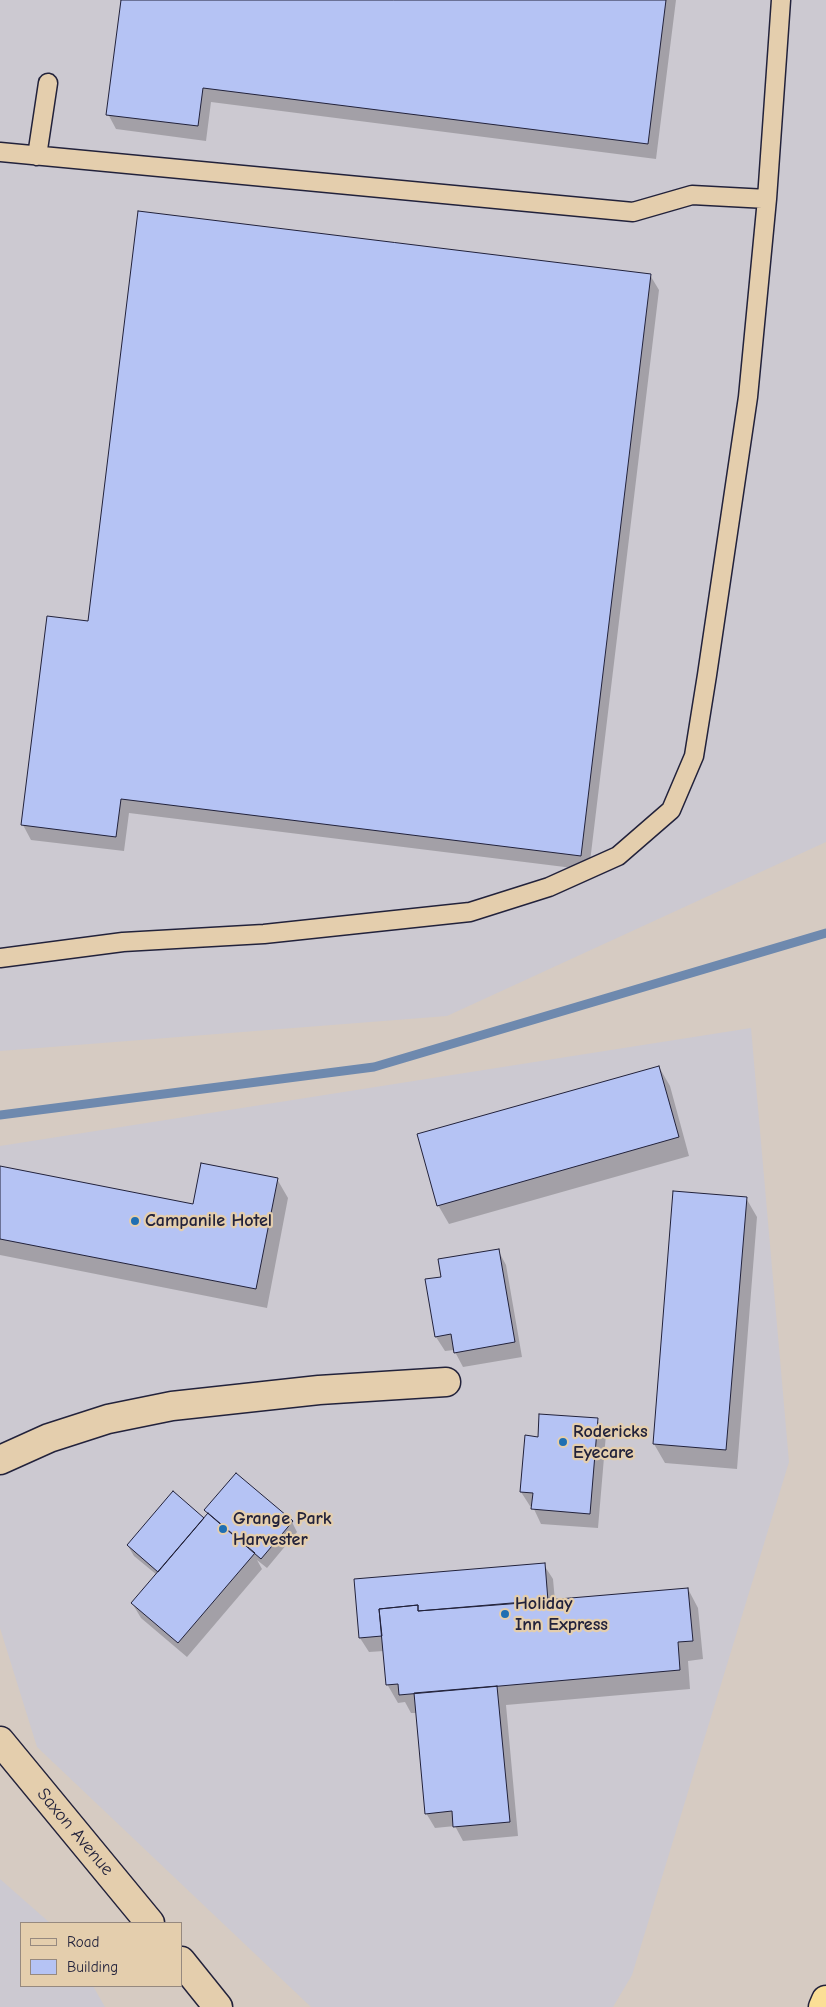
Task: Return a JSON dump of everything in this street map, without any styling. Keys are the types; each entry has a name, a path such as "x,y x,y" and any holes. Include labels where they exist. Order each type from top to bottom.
{"highway":[{"path":"823,2007 826,2000"}],"street":[{"path":"0,1460 49,1438 108,1419 172,1406 309,1391 446,1382"},
{"name":"Saxon Avenue","path":"0,1741 149,1922"},
{"path":"182,1962 218,2007"}],"lane":[{"path":"0,958 122,942 264,934 470,912 549,887 618,856 672,810 694,756 748,397 767,199 781,0"},
{"path":"37,156 48,83"},
{"path":"0,152 633,212 692,195 767,199"}],"shaded area":[{"path":"0,0 826,0 826,842 447,1016 0,1051"},
{"path":"751,1028 789,1462 632,1975 613,2007 311,2007 37,1747 0,1628 0,1146"},
{"path":"0,1879 49,1922 20,1922 20,1987 94,1987 105,2007 0,2007"}],"building":[{"path":"121,0 666,0 648,144 203,88 198,126 106,115"},
{"path":"138,211 651,274 581,856 121,799 116,837 21,825 47,616 88,621"},
{"path":"659,1066 679,1137 437,1206 417,1134"},
{"name":"Campanile Hotel","path":"201,1163 278,1178 256,1289 0,1239 0,1166 193,1204"},
{"path":"673,1191 747,1197 726,1450 653,1444"},
{"path":"499,1249 515,1342 454,1353 451,1334 435,1337 425,1279 441,1277 438,1259"},
{"path":"539,1414 598,1418 590,1514 531,1509 533,1493 520,1492 525,1435 538,1437"},
{"path":"236,1473 293,1521 261,1559 204,1510"},
{"path":"173,1491 204,1518 158,1572 127,1545"},
{"path":"208,1513 255,1553 178,1643 131,1603"},
{"path":"545,1563 548,1601 418,1611 418,1605 379,1609 382,1636 359,1638 354,1579"},
{"path":"688,1588 693,1641 678,1642 680,1670 399,1695 398,1684 386,1685 379,1609 418,1605 418,1611"},
{"path":"497,1686 510,1822 453,1827 452,1811 425,1814 414,1693"}],"waterway":[{"path":"0,1115 374,1067 826,933"}],"place":[{"name":"Campanile Hotel","path":"135,1221"},
{"name":"Rodericks Eyecare","path":"563,1442"},
{"name":"Grange Park Harvester","path":"223,1529"},
{"name":"Holiday Inn Express","path":"505,1614"}]}
